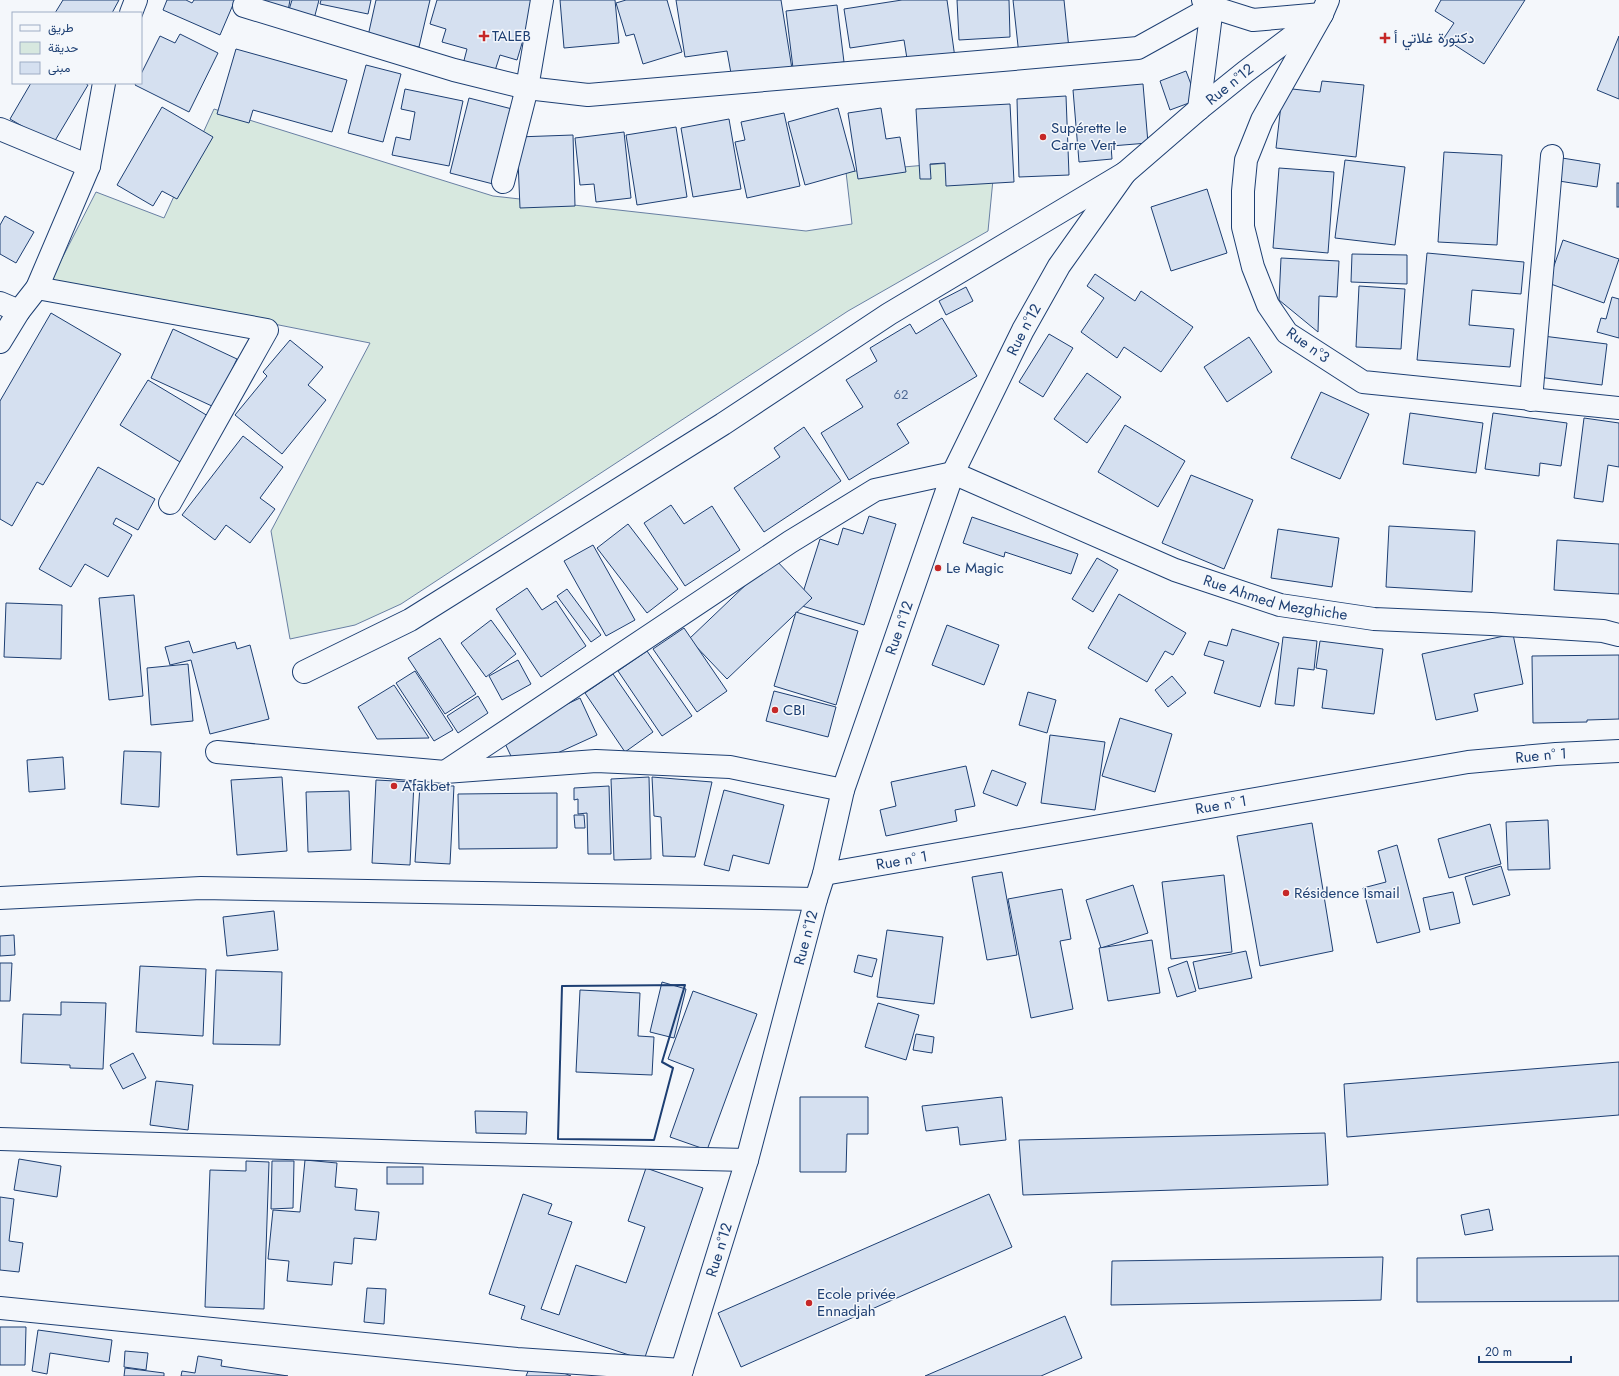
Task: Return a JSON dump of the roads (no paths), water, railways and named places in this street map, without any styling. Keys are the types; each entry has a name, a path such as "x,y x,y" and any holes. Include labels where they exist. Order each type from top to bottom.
{"street":[{"path":"131,12 136,0"},
{"path":"503,182 527,88 542,0"},
{"path":"244,6 454,70 527,88 588,95 1138,48 1207,3"},
{"path":"1207,3 1252,20 1325,7"},
{"path":"1199,109 1207,3"},
{"name":"Rue n°12","path":"681,1373 747,1160 816,899 824,874 842,790 953,473 1023,330 1052,279 1125,173 1199,109 1325,7"},
{"name":"Rue n°3","path":"1325,7 1262,120 1246,160 1243,191 1243,227 1253,267 1268,305 1287,333 1363,382 1619,408"},
{"path":"0,342 19,312 38,288 89,166 104,84"},
{"path":"0,129 89,166"},
{"path":"1531,400 1552,156"},
{"path":"304,672 410,620 723,424 889,314 1125,173"},
{"path":"38,288 267,330 170,504"},
{"path":"0,303 19,312"},
{"path":"445,772 790,542 875,490 953,473"},
{"name":"Rue Ahmed Mezghiche","path":"953,473 1175,570 1280,605 1374,619 1603,631 1619,635"},
{"name":"Rue n° 1","path":"824,874 1468,762 1556,754 1619,751"},
{"path":"217,752 445,772 603,761 730,767 842,790"},
{"path":"0,898 200,888 816,899"},
{"path":"0,1139 437,1153 747,1160"},
{"path":"0,1308 517,1359 681,1373"}],"place":[{"name":"TALEB","path":"484,36"},
{"name":"دكتورة غلاتي أ","path":"1385,38"},
{"name":"Supérette le Carre Vert","path":"1043,137"},
{"name":"Le Magic","path":"938,568"},
{"name":"CBI","path":"775,710"},
{"name":"Afakbet","path":"394,786"},
{"name":"Résidence Ismail","path":"1286,893"},
{"name":"Ecole privée Ennadjah","path":"809,1303"}]}
